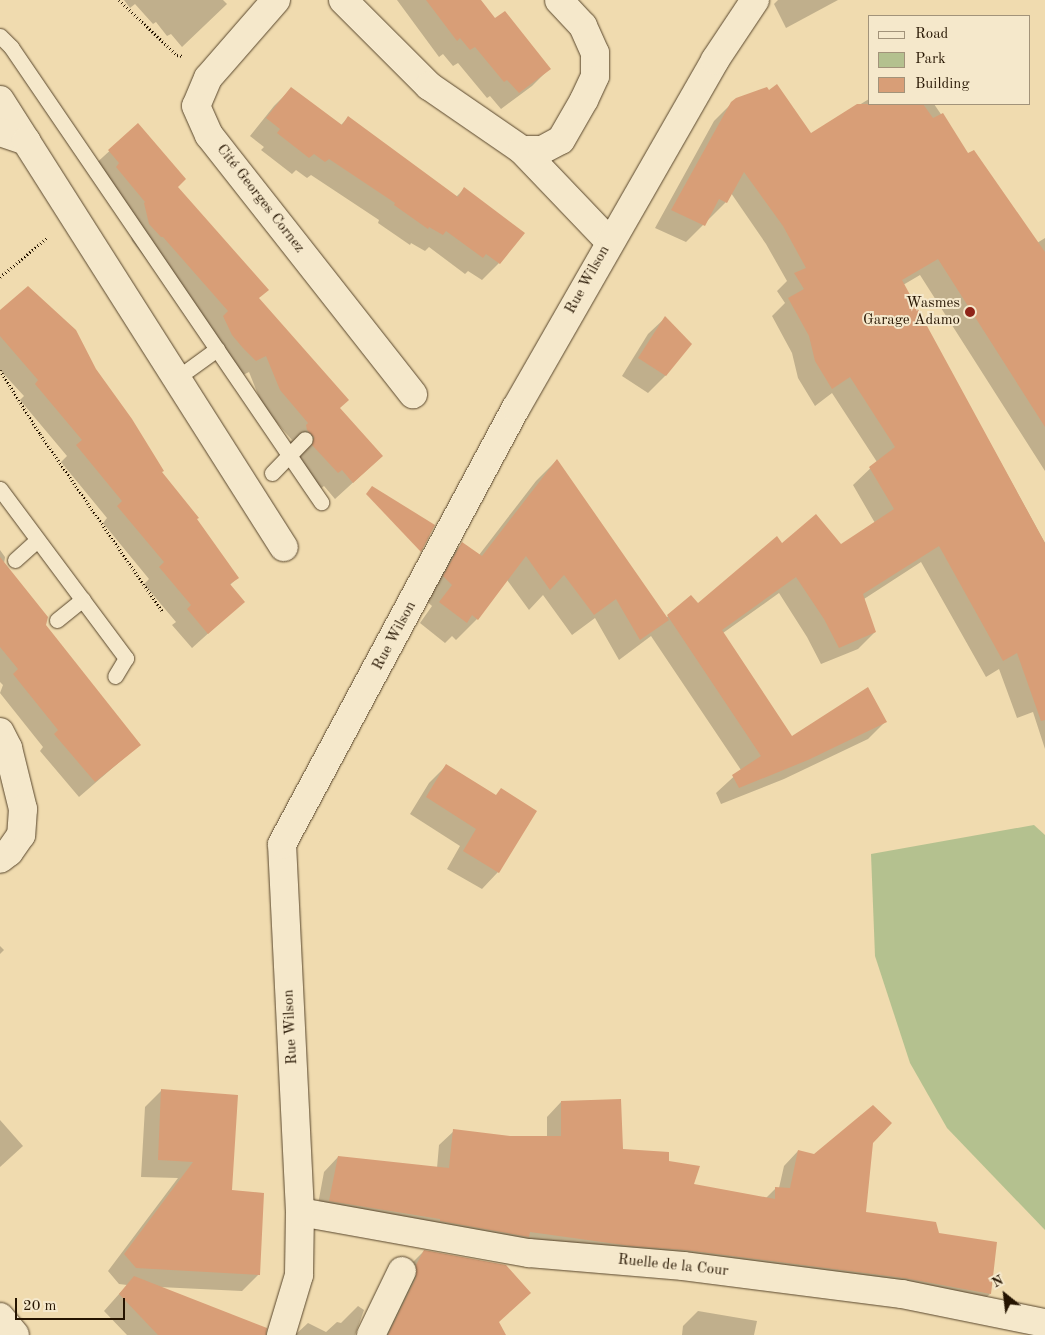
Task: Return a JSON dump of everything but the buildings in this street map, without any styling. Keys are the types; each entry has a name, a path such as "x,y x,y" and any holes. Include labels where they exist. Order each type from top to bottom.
{"street":[{"name":"Cité Georges Cornez","path":"276,0 208,78 196,106 209,135 413,394"},
{"path":"343,0 429,86 522,150 610,242"},
{"path":"522,150 542,150 561,140 584,100 595,76 595,53 583,26 560,0"},
{"name":"Rue Wilson","path":"281,1335 298,1275 300,1212 282,844 516,408 715,60 755,0"},
{"path":"0,100 284,547"},
{"path":"0,132 26,140"},
{"path":"0,732 8,748 23,809 21,835 9,852 0,859"},
{"name":"Ruelle de la Cour","path":"300,1212 530,1253 683,1266 902,1294 1045,1323"},
{"path":"371,1335 402,1271"},
{"path":"0,1317 15,1335"}],"lane":[{"path":"0,36 12,47 137,219 321,502"},
{"path":"188,370 216,339"},
{"path":"272,473 305,439"},
{"path":"0,489 126,658 115,676"},
{"path":"14,560 37,540"},
{"path":"57,620 83,599"}],"path":[{"path":"119,0 177,55 223,60"},
{"path":"0,277 74,216"},
{"path":"0,370 40,434 162,611"}],"green space":[{"path":"1034,825 1045,835 1045,1230 947,1128 910,1063 875,956 871,854"}],"place":[{"name":"Wasmes Garage Adamo","path":"970,312"}]}
